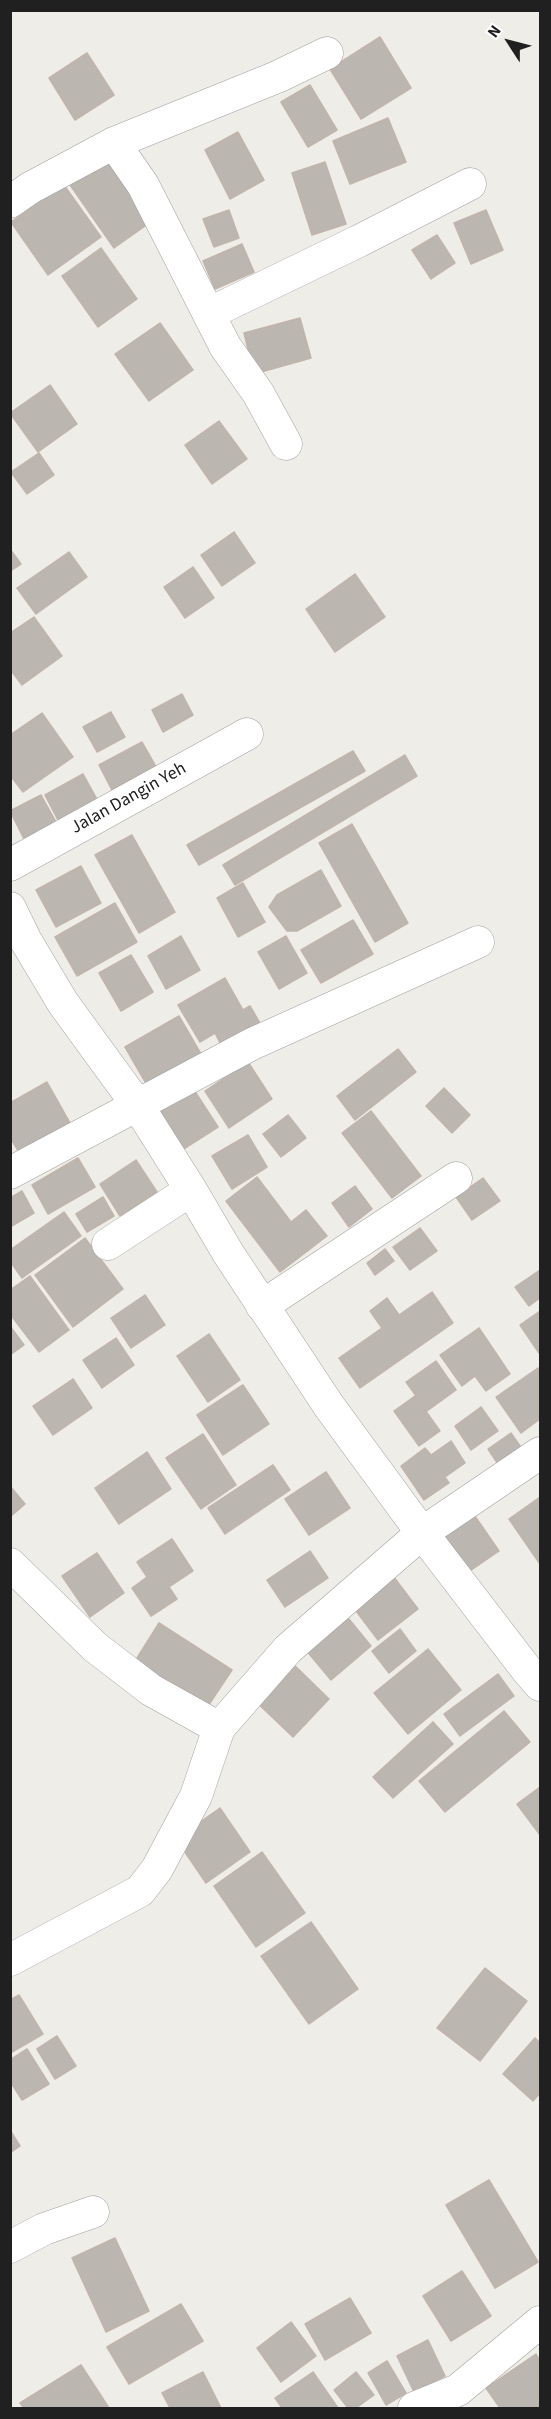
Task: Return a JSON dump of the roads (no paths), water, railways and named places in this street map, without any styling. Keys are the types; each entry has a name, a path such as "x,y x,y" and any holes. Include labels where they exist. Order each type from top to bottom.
{"street":[{"path":"10,202 30,188 114,143 277,77 327,53"},
{"path":"114,143 143,185 225,346 258,393 285,444"},
{"path":"210,313 470,184"},
{"name":"Jalan Dangin Yeh","path":"10,865 247,734"},
{"path":"10,908 26,941 63,1003 138,1106 262,1306 329,1406 422,1533 536,1672"},
{"path":"10,1173 252,1044 478,942"},
{"path":"262,1306 456,1178"},
{"path":"108,1244 191,1190"},
{"path":"10,1960 140,1891 157,1869 196,1796 219,1728 288,1649 422,1533 540,1453"},
{"path":"10,1564 95,1647 151,1690 219,1728"},
{"path":"10,2247 44,2229 93,2212"},
{"path":"414,2409 464,2399 540,2322"}]}
